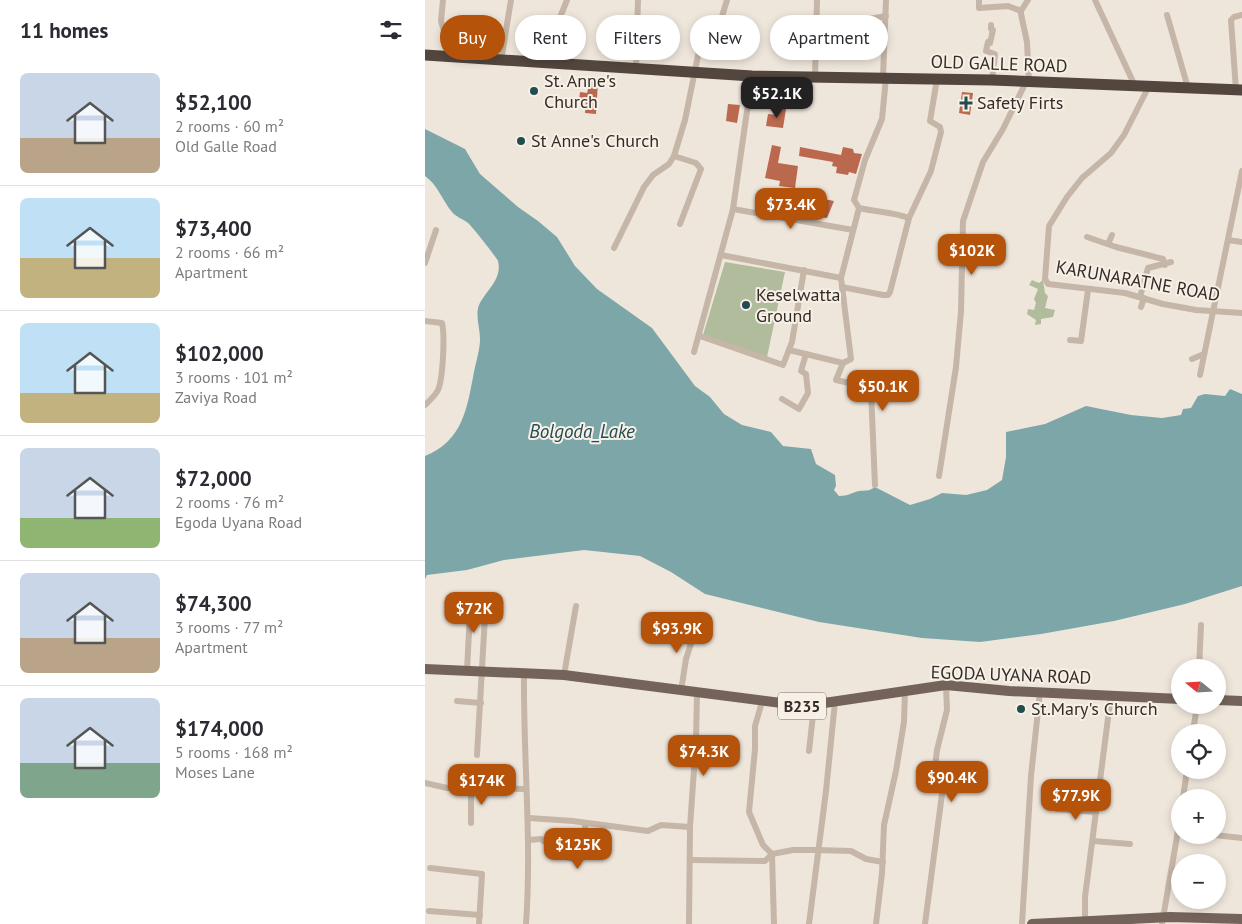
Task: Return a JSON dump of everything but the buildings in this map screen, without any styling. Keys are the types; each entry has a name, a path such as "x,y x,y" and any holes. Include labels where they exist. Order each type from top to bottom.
{"highway":[{"name":"OLD GALLE ROAD","path":"425,55 440,56"},
{"name":"OLD GALLE ROAD","path":"501,60 752,76 992,80 1148,88 1239,90"}],"main road":[{"name":"EGODA UYANA ROAD","path":"425,669 483,670 564,675 762,702 815,706 905,690 946,686 1171,698"},
{"path":"1226,700 1242,701"},
{"path":"1032,924 1085,920 1242,919"}],"street":[{"path":"442,15 443,0"},
{"path":"505,36 511,0"},
{"path":"548,64 552,37 567,0"},
{"path":"636,69 638,0"},
{"path":"614,248 644,187 653,175 669,164 674,156 685,120 703,31 707,28 719,26 727,0"},
{"path":"817,0 817,15"},
{"path":"886,15 887,0"},
{"path":"979,0 979,8 1008,6 1021,11"},
{"path":"939,476 956,367 961,311 963,221 983,162 1003,129 1027,82 1027,42 1021,11 1028,0"},
{"path":"1095,0 1135,86"},
{"path":"1167,15 1188,88"},
{"path":"1239,90 1231,20 1242,15"},
{"path":"991,25 993,30 992,39 990,43 987,42 986,50 995,54 992,80"},
{"path":"815,76 816,60"},
{"path":"885,60 881,119 865,160 854,200 859,208 881,214 899,214 909,218"},
{"path":"694,352 700,336 733,208 752,76"},
{"path":"842,287 888,295 890,292 909,218 931,170 941,132 940,127 930,121 937,79"},
{"name":"KARUNARATNE ROAD","path":"1148,88 1124,135 1111,153 1082,178 1067,197 1049,226 1045,279 1048,284 1125,293 1163,304 1196,310 1242,313"},
{"path":"674,156 696,163 701,169 681,224"},
{"path":"1200,375 1242,170"},
{"path":"733,208 853,230"},
{"path":"859,208 841,278 851,358 843,363 836,380 868,387 871,391 875,485"},
{"path":"425,263 436,230"},
{"path":"1108,244 1111,235"},
{"path":"1087,237 1166,260 1148,268 1141,307"},
{"path":"1228,240 1242,242"},
{"path":"721,255 841,278"},
{"path":"700,336 783,365 789,350 804,270"},
{"path":"1069,340 1081,342 1088,290"},
{"path":"425,321 442,323 443,328 443,357 439,388 432,399 425,405"},
{"path":"789,350 843,363"},
{"path":"782,398 799,409 808,393 805,374 801,371 805,354"},
{"path":"1192,359 1204,354"},
{"path":"477,755 487,599"},
{"path":"564,675 576,606"},
{"path":"467,670 470,613"},
{"path":"681,691 686,659 698,622"},
{"path":"1199,659 1201,625"},
{"path":"524,672 526,789 529,818 526,924"},
{"path":"925,924 942,794 942,790 933,784 937,750 947,710 946,686"},
{"path":"876,924 883,862 884,825 904,722 905,690"},
{"path":"1022,924 1031,776 1040,692"},
{"path":"689,924 690,826 696,741 697,693"},
{"path":"1085,920 1085,897 1111,695"},
{"path":"457,701 481,703"},
{"path":"762,702 755,726 755,749 749,812 763,845 772,854 774,924"},
{"path":"809,924 835,702"},
{"path":"809,751 815,706"},
{"path":"425,783 471,789 526,789"},
{"path":"471,789 471,823"},
{"path":"1057,809 1097,812"},
{"path":"529,818 648,831 661,825 690,826"},
{"path":"528,840 541,839 566,857 575,859 586,846 585,823"},
{"path":"1226,836 1242,838"},
{"path":"1093,841 1130,844"},
{"path":"1163,921 1177,844"},
{"path":"690,860 765,861 772,854 793,850 817,850 851,851 866,859 883,862"},
{"path":"431,868 482,874 479,924"},
{"path":"429,911 480,915"}],"green space":[{"path":"968,234 988,234 986,262 968,261"},
{"name":"Keselwatta Ground","path":"725,262 785,272 767,357 703,335"},
{"path":"1032,280 1039,283 1043,280 1045,293 1048,296 1045,308 1055,310 1053,317 1041,319 1041,324 1035,325 1036,320 1027,314 1028,309 1034,310 1036,303 1034,299 1038,289 1029,285"}],"water":[{"name":"Bolgoda_Lake","path":"425,129 465,149 480,174 557,237 575,266 597,289 652,328 695,386 710,397 724,414 742,425 771,432 783,446 811,449 816,464 835,475 836,486 834,490 839,496 875,487 910,505 942,493 966,495 987,490 1002,480 1006,457 1006,432 1045,424 1086,406 1131,415 1162,418 1181,415 1183,409 1191,408 1198,396 1205,394 1225,396 1230,389 1242,394 1242,586 1185,604 1114,621 1041,634 980,642 922,638 819,622 705,594 671,572 640,556 584,550 504,560 467,570 427,575 425,579 425,456 438,450 448,442 461,422 469,398 479,347 478,308 498,275 499,268 497,259 479,235 468,223 452,212 433,184 425,176"}],"place":[{"name":"St. Anne's Church","path":"534,91"},
{"name":"Safety Firts","path":"966,103"},
{"name":"St Anne's Church","path":"521,141"},
{"name":"Keselwatta Ground","path":"746,305"},
{"name":"St.Mary's Church","path":"1021,709"}]}
